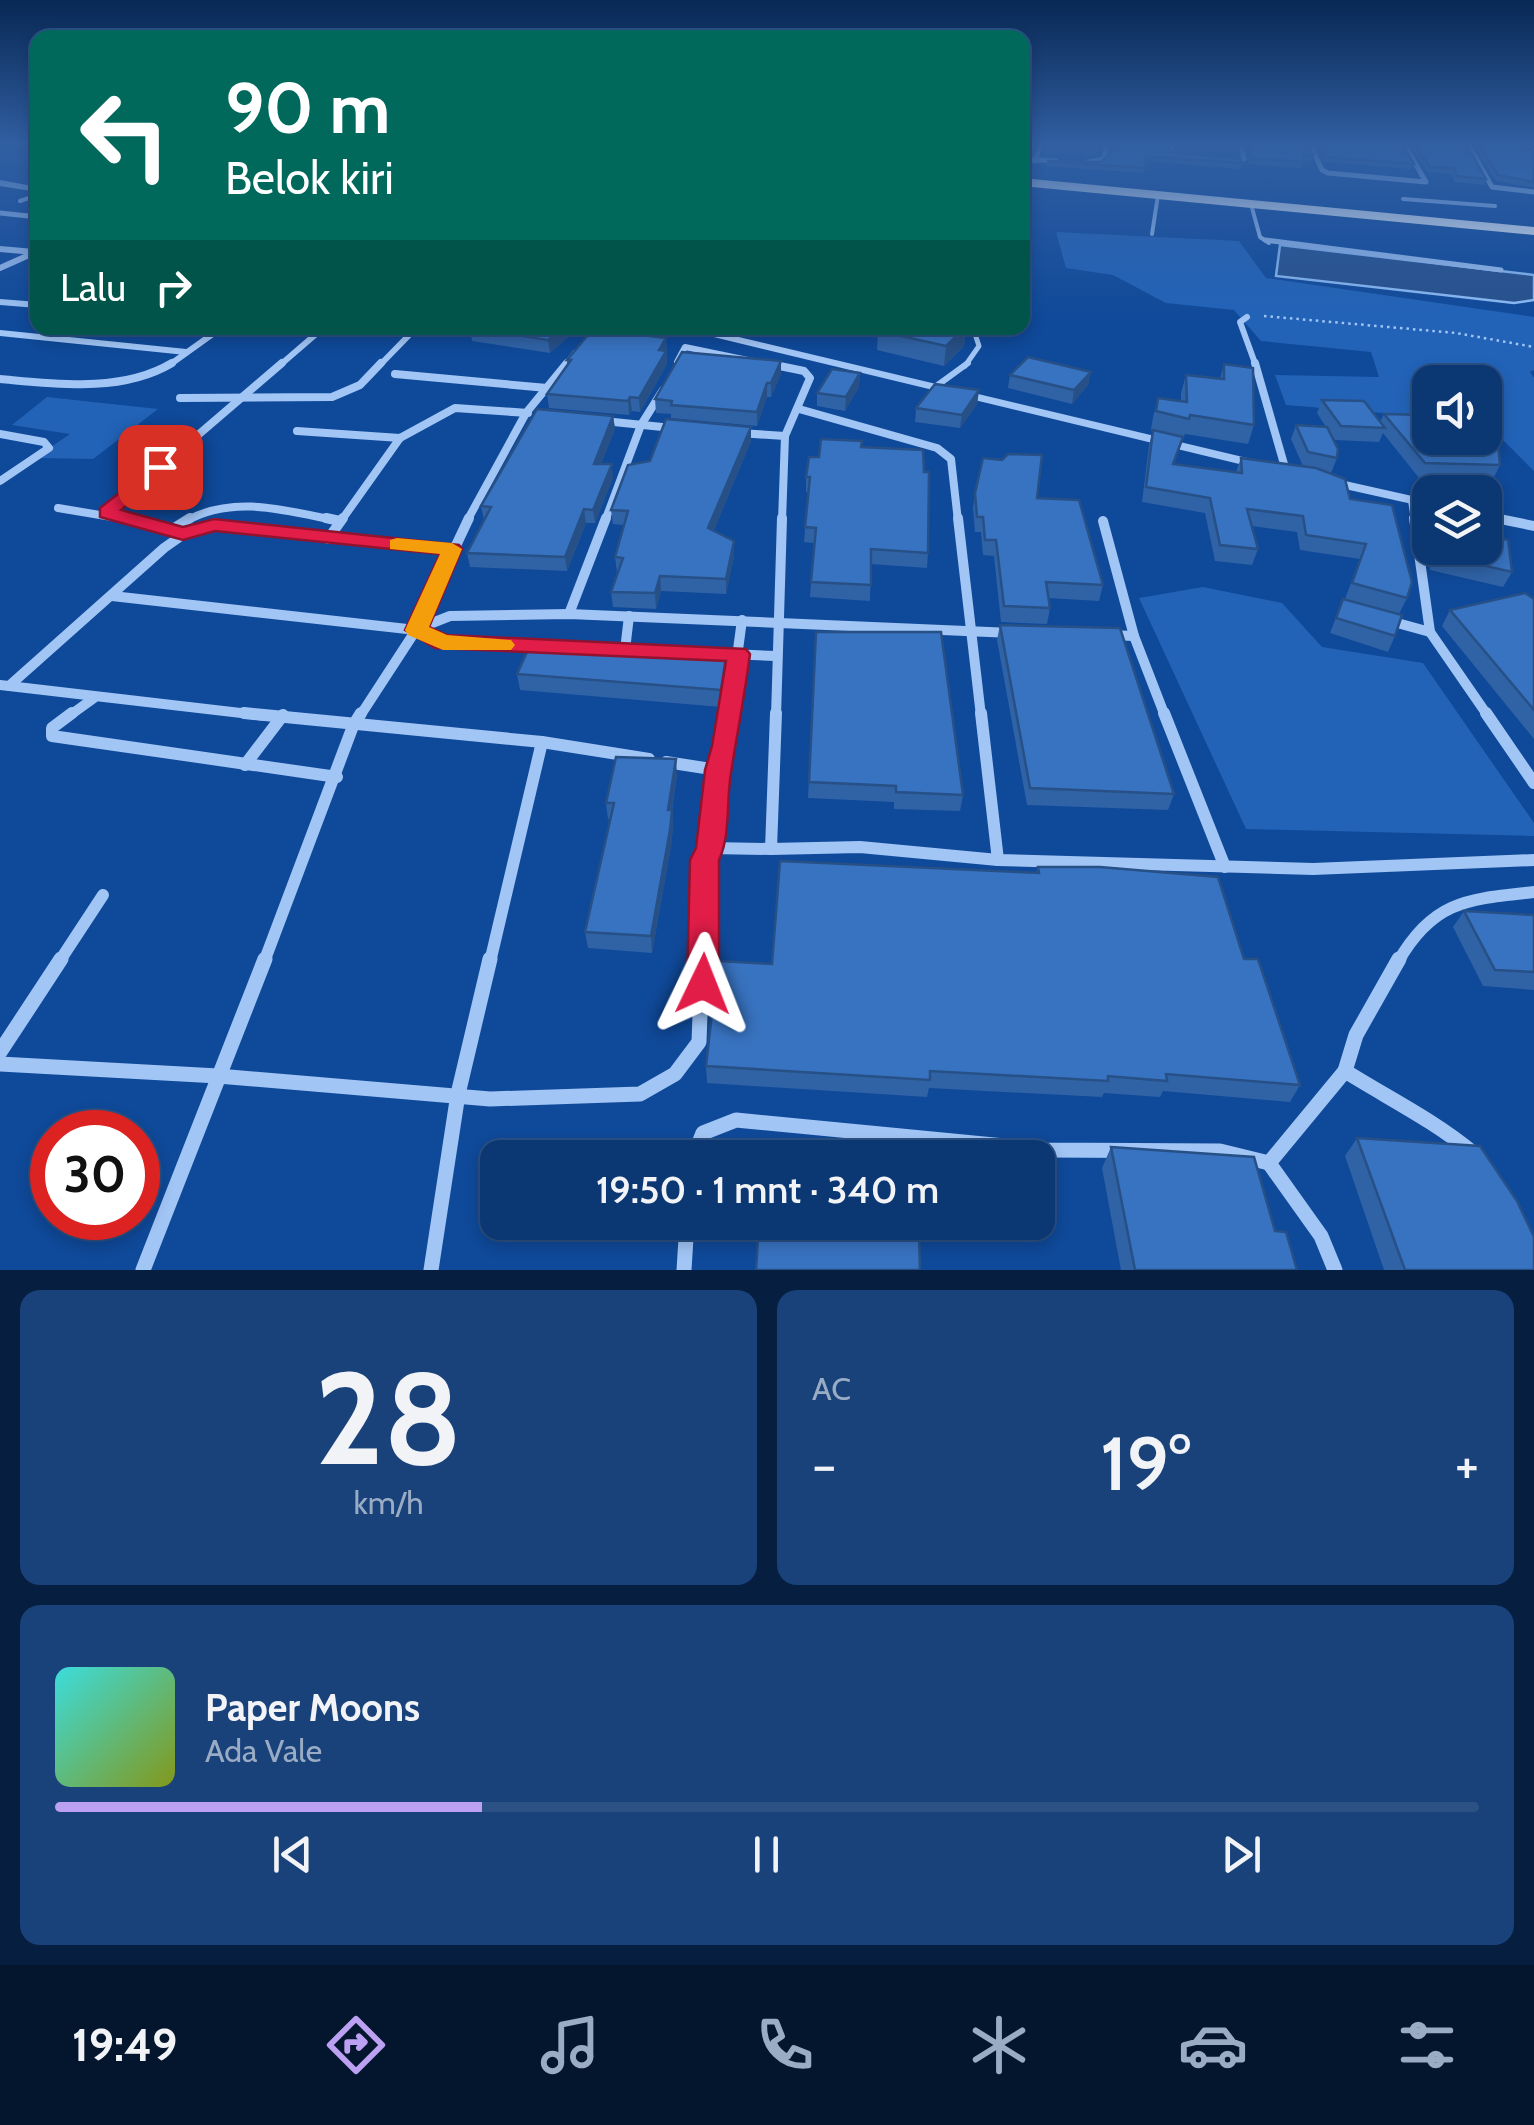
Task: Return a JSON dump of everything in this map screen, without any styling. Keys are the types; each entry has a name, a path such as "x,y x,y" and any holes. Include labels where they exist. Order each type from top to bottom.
{"highway":[{"path":"1243,203 1440,208 1534,222"},
{"path":"1287,203 1534,231"}],"street":[{"path":"0,213 30,215"},
{"path":"0,248 30,251"},
{"path":"0,268 30,255"},
{"path":"0,302 30,304"},
{"path":"1246,316 1240,322 1286,472"},
{"path":"0,333 186,352"},
{"path":"0,378 38,382 126,380 160,370 211,335"},
{"path":"107,512 315,335"},
{"path":"180,398 332,397 360,385 409,335"},
{"path":"718,335 1412,500"},
{"path":"143,1270 337,777 353,726 416,630 452,549 526,413 581,346"},
{"path":"568,614 641,426 680,346 804,371 810,378 784,436 770,848"},
{"path":"395,374 547,388"},
{"path":"328,539 400,438 455,408 545,415"},
{"path":"799,409 937,448 951,459 998,860"},
{"path":"584,419 677,428"},
{"path":"297,431 400,438"},
{"path":"731,432 784,436"},
{"path":"0,434 44,442 49,448 0,480"},
{"path":"170,530 190,515 235,504 340,522"},
{"path":"58,508 107,512 183,534"},
{"path":"1502,519 1534,526"},
{"path":"1103,521 1134,636 1225,868"},
{"path":"4,686 183,534 214,524 328,539 452,549"},
{"path":"1421,565 1430,632 1534,782"},
{"path":"112,596 416,630 443,642 552,647"},
{"path":"416,630 450,616 568,614 1024,633"},
{"path":"625,650 629,616"},
{"path":"1383,619 1430,632"},
{"path":"0,1064 218,1076 490,1099 640,1094 661,1085 688,1063 699,1042 705,860 710,848 742,620"},
{"path":"1098,635 1134,636"},
{"path":"607,649 775,656"},
{"path":"4,686 353,726 542,742 718,770"},
{"path":"94,698 52,728 52,736 337,777"},
{"path":"246,765 283,715"},
{"path":"430,1270 458,1094 542,742"},
{"path":"710,848 860,847 998,860 1225,868 1313,869 1534,860"},
{"path":"1269,1164 1324,1094 1340,1081 1356,1035 1412,937 1437,914 1465,899 1534,892"},
{"path":"0,1052 103,894"},
{"path":"1345,1070 1424,1121 1446,1130 1468,1147 1488,1172"},
{"path":"700,1140 703,1133 736,1120 943,1140"},
{"path":"1055,1150 1220,1152 1269,1164 1321,1236 1335,1270"},
{"path":"684,1270 686,1240"}],"lane":[{"path":"1152,234 1157,203"},
{"path":"1421,203 1440,208 1495,206"},
{"path":"1251,204 1260,237 1270,243 1501,270"},
{"path":"935,387 962,371 979,346 975,335"}],"path":[{"path":"1277,315 1456,333 1534,347"}],"shaded area":[{"path":"1056,232 1239,241 1266,278 1534,317 1534,370 1530,372 1534,378 1534,471 1502,439 1502,365 1412,365 1412,416 1286,405 1275,375 1379,377 1371,352 1261,341 1234,310 1166,303 1113,275 1066,268"},
{"path":"1280,245 1534,275 1534,300 1514,303 1276,276"},
{"path":"47,397 158,409 93,459 35,458 70,434 12,425"},
{"path":"1203,587 1282,603 1322,647 1423,663 1534,823 1534,836 1246,829 1139,598"}],"building":[{"path":"516,335 554,335 548,340"},
{"path":"588,335 666,338 659,350 666,351 639,398 630,397 628,401 547,394 571,360 567,360"},
{"path":"896,335 958,335 946,346"},
{"path":"682,352 781,361 771,383 767,383 757,412 671,405 672,401 655,399"},
{"path":"1028,357 1091,372 1074,390 1010,375"},
{"path":"1224,364 1253,368 1254,425 1190,415 1189,419 1156,411 1158,398 1187,402 1186,375 1224,379"},
{"path":"832,369 860,373 846,397 817,393"},
{"path":"935,384 979,390 962,415 916,408"},
{"path":"1322,400 1364,401 1385,428 1341,426"},
{"path":"537,409 613,416 594,464 612,464 593,510 584,509 565,557 467,553 491,507 481,506"},
{"path":"1384,414 1412,415 1412,447"},
{"path":"666,419 751,427 708,528 734,541 726,579 660,576 655,593 611,592 623,558 615,557 628,511 611,510 628,465 650,461"},
{"path":"1296,425 1327,427 1338,449 1337,458 1308,452"},
{"path":"1153,430 1183,437 1173,464 1242,473 1241,458 1316,468 1345,479 1350,499 1392,505 1412,582 1407,598 1352,583 1366,544 1306,535 1303,516 1247,509 1258,549 1220,545 1210,498 1146,487"},
{"path":"821,439 862,441 861,447 923,450 924,472 929,472 928,553 871,549 871,585 811,582 816,528 805,527 810,477 806,477 809,457 819,457"},
{"path":"1008,454 1042,455 1037,498 1079,500 1103,585 1046,582 1050,608 1004,606 996,540 985,540 983,517 977,517 975,493 983,458 1002,460"},
{"path":"1418,455 1499,455 1500,465 1425,463"},
{"path":"1502,539 1508,540 1512,572 1482,565 1502,565"},
{"path":"1525,593 1534,599 1534,710 1450,610"},
{"path":"1343,599 1402,615 1395,636 1336,618"},
{"path":"1000,625 1120,628 1174,794 1030,788"},
{"path":"816,632 941,632 963,795 896,792 896,786 809,782"},
{"path":"533,639 726,657 721,690 517,674"},
{"path":"616,757 676,759 668,810 672,810 670,830 651,936 585,932 614,803 606,803"},
{"path":"780,861 1039,873 1038,867 1100,867 1218,877 1244,959 1258,959 1300,1085 1166,1074 1167,1081 1108,1076 1108,1081 930,1071 930,1080 706,1066 718,961 772,964"},
{"path":"1464,911 1534,915 1534,972 1495,970"},
{"path":"1357,1138 1480,1146 1517,1201 1534,1237 1534,1270 1405,1270"},
{"path":"1111,1147 1254,1157 1275,1231 1286,1232 1297,1270 1135,1270"},
{"path":"758,1240 919,1240 920,1270 756,1270"}],"slow traffic":[{"path":"397,545 452,549 416,630 443,642 503,645"}],"route":[{"path":"160,467 107,512 183,534 214,524 328,539 452,549 416,630 443,642 738,654 718,770 710,848 705,860 703,984"}]}
